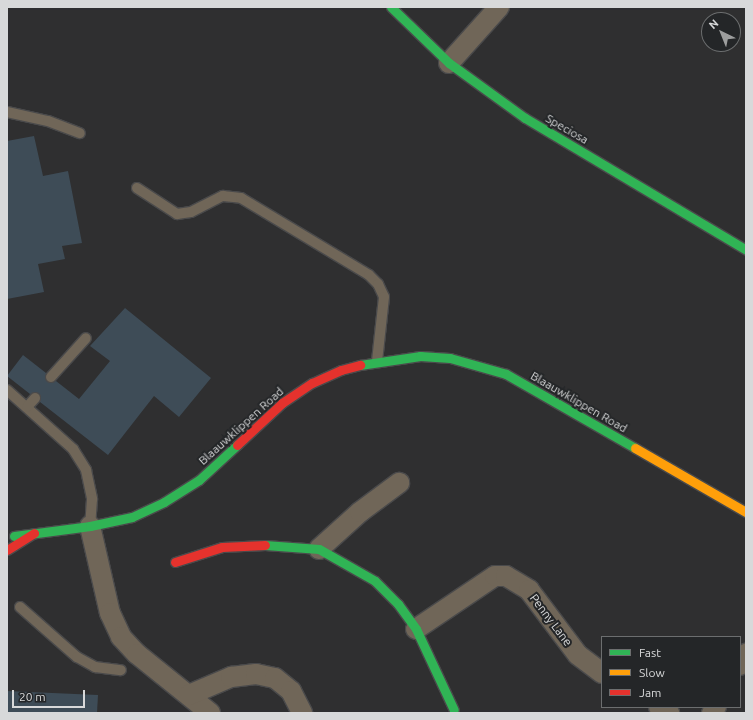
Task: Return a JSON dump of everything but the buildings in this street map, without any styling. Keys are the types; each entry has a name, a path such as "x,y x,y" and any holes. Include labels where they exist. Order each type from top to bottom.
{"street":[{"name":"Speciosa","path":"391,7 449,63 524,118 746,250"},
{"path":"449,63 499,7"},
{"name":"Blaauwklippen Road","path":"7,538 90,526 132,517 164,502 199,480 282,403 312,383 341,370 377,361 420,356 450,358 506,374 746,512"},
{"path":"319,549 360,512 399,483"},
{"path":"90,526 110,613 121,637 137,654 210,713"},
{"path":"7,550 34,534"},
{"path":"175,562 222,547 252,544 279,544 319,549 375,581 398,604 416,629 454,710"},
{"name":"Penny Lane","path":"416,629 495,576 506,576 529,590 578,655 601,672"},
{"path":"741,663 746,654"},
{"path":"189,695 231,677 256,674 275,678 291,691 302,713"}],"lane":[{"path":"7,112 48,121 80,133"},
{"path":"138,188 177,214 191,212 223,196 241,198 369,275 378,284 384,297 377,361"},
{"path":"51,377 86,338"},
{"path":"7,390 73,449 86,470 92,500 90,526"},
{"path":"27,407 35,398"},
{"path":"20,607 78,657 95,667 121,670"}],"traffic: fast":[{"path":"391,7 449,63 525,118 746,250"},
{"path":"360,365 420,356 450,358 506,374 635,448"},
{"path":"14,536 90,526 132,517 164,502 199,480 237,445"},
{"path":"265,545 319,549 375,581 398,604 416,629 454,710"}],"traffic: slow":[{"path":"635,448 746,512"}],"traffic: jam":[{"path":"237,445 282,403 312,383 341,370 360,365"},
{"path":"7,550 34,533"},
{"path":"175,562 222,547 265,545"}]}
